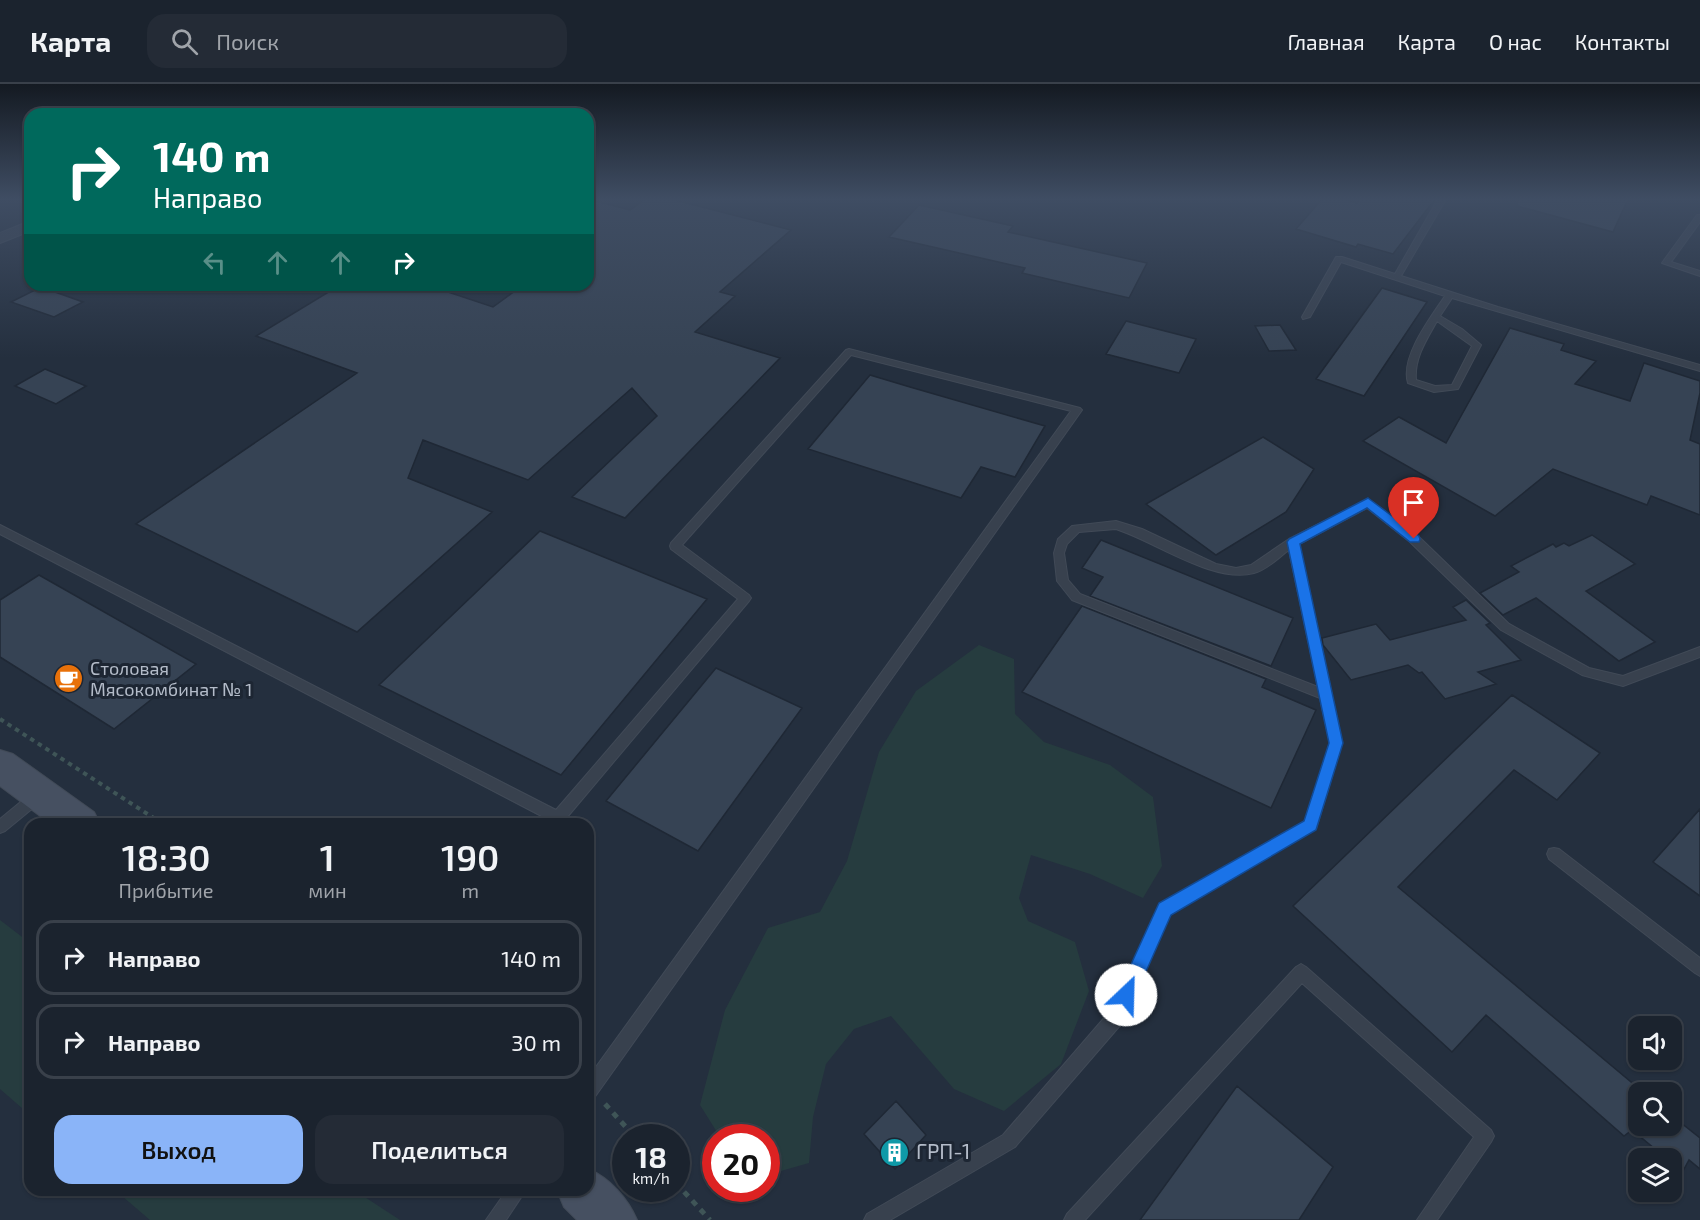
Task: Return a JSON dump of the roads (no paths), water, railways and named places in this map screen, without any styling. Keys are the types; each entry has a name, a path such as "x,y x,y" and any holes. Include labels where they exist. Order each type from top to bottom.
{"main road":[{"path":"0,765 73,818"},
{"path":"587,1196 612,1220"}],"lane":[{"path":"1397,277 1411,252"},
{"path":"1674,252 1666,263 1700,274"},
{"path":"1306,317 1339,259 1700,368"},
{"path":"1436,317 1460,331 1477,345 1455,387 1434,389 1411,381 1410,364 1436,317 1450,294"},
{"path":"0,530 558,818 745,598 675,546 849,352 1077,410 594,1084"},
{"path":"1325,695 1076,597 1064,580 1059,553 1062,542 1076,529 1116,525 1138,532 1214,567 1236,572 1254,569 1293,542 1368,502 1414,539 1505,627 1586,672 1623,681 1700,652"},
{"path":"873,1220 1009,1141 1117,1016 1165,909 1311,825 1336,743 1293,542"},
{"path":"0,827 40,795"},
{"path":"1554,854 1700,968"},
{"path":"1073,1220 1301,972 1485,1136 1426,1220"},
{"path":"495,1220 512,1196"}],"place":[{"name":"Столовая Мясокомбинат № 1","path":"69,679"},
{"name":"ГРП-1","path":"895,1152"}]}
